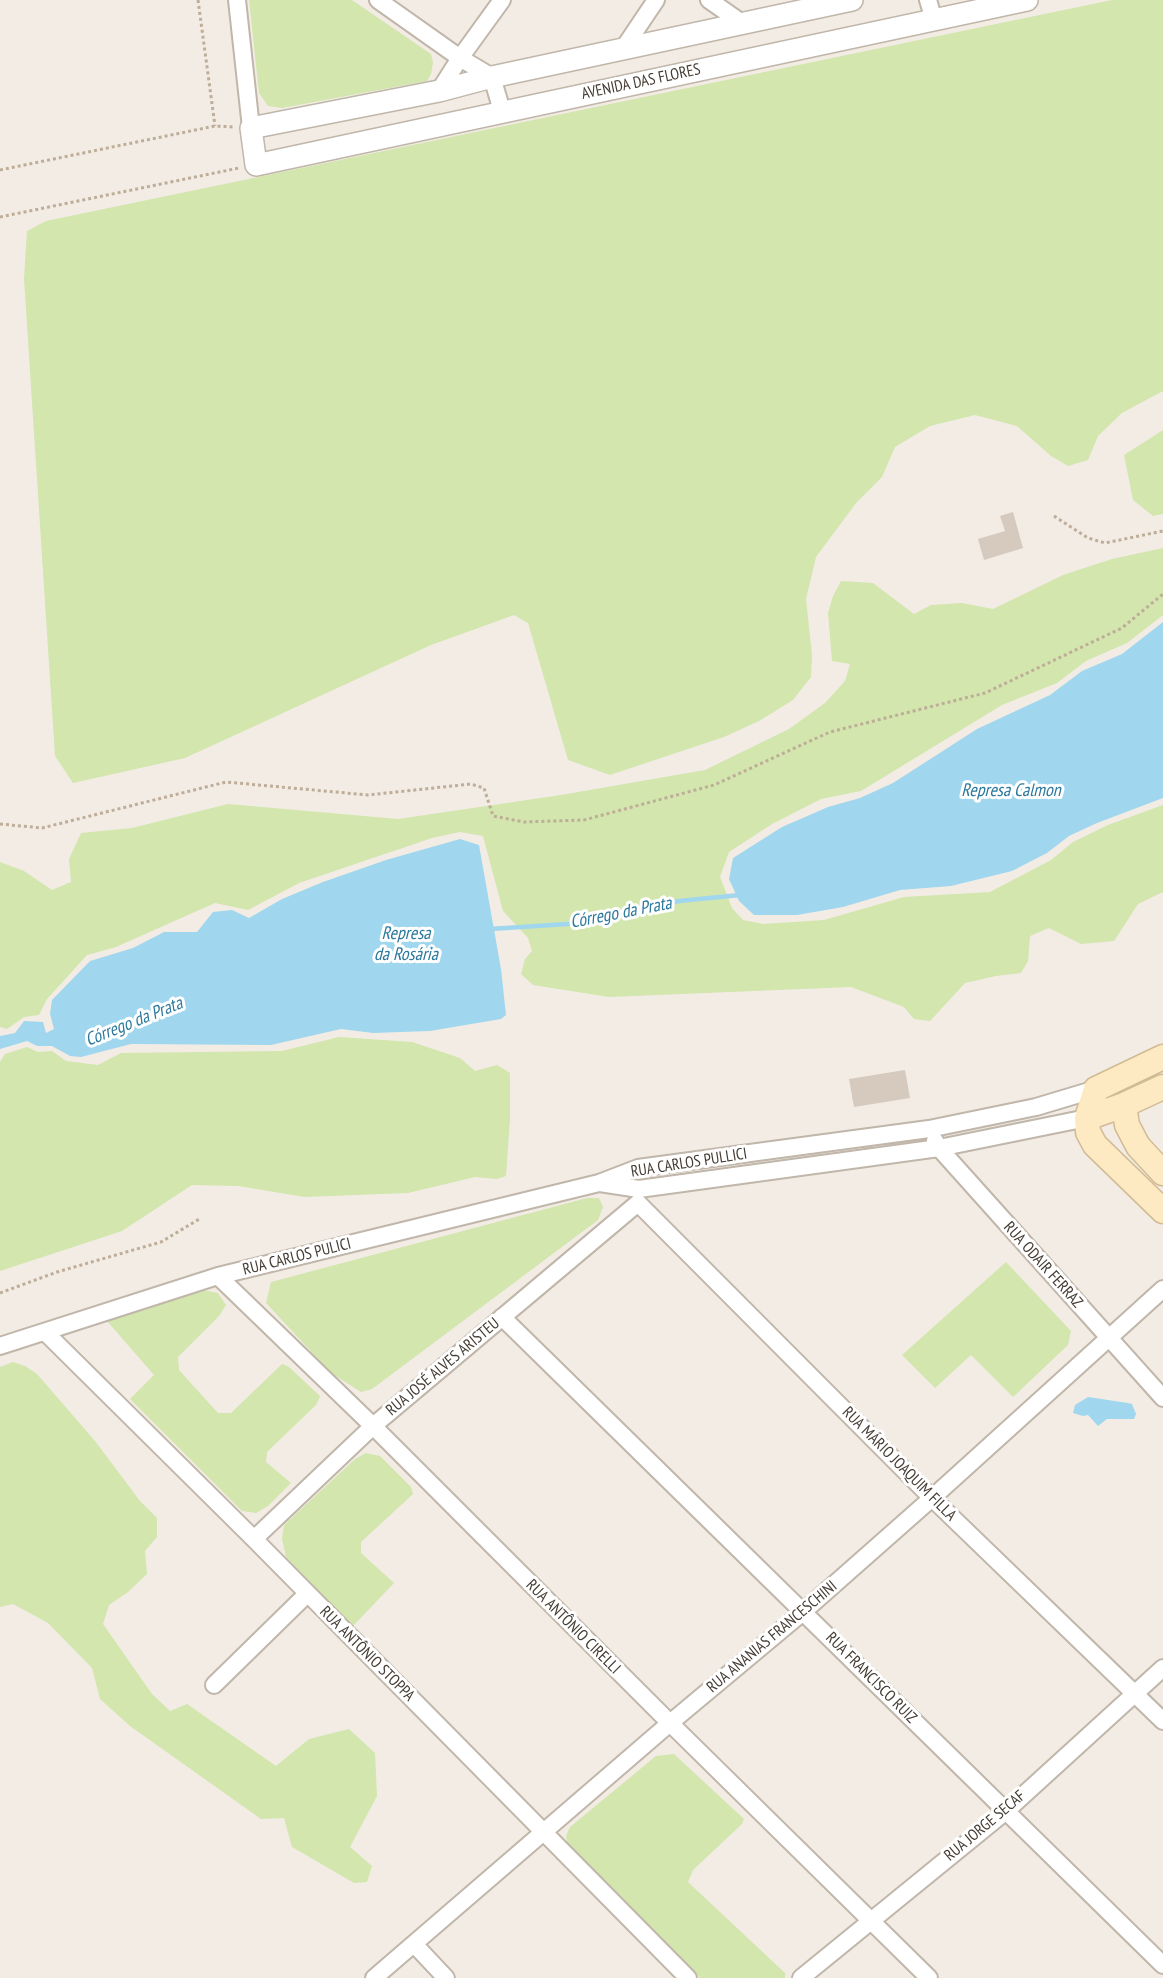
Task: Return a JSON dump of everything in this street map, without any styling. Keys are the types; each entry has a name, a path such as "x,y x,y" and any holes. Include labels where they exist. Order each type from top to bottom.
{"main road":[{"name":"RUA CARLOS PULLICI","path":"1096,1089 1163,1057"},
{"name":"RUA CARLOS PULLICI","path":"1087,1118 1124,1105 1163,1087"},
{"path":"1096,1089 1087,1118 1088,1132 1095,1145 1163,1211"},
{"path":"1124,1105 1127,1125 1138,1146 1163,1173"}],"street":[{"path":"237,0 256,165"},
{"path":"378,0 460,58 492,77 502,111"},
{"path":"439,91 502,0"},
{"path":"623,49 656,0"},
{"path":"709,0 742,23"},
{"path":"251,128 439,91 492,77 852,0"},
{"name":"AVENIDA DAS FLORES","path":"256,165 502,111 931,10 1027,0"},
{"name":"RUA CARLOS PULLICI","path":"599,1183 638,1168 929,1129 1036,1107 1096,1089"},
{"name":"RUA CARLOS PULLICI","path":"599,1183 638,1196 939,1148 1087,1118"},
{"name":"RUA ODAIR FERRAZ","path":"929,1129 939,1148 1163,1398"},
{"path":"638,1168 638,1196"},
{"name":"RUA CARLOS PULICI","path":"0,1346 218,1276 599,1183"},
{"name":"RUA JOSÉ ALVES ARISTEU","path":"254,1539 373,1426 502,1317 638,1196"},
{"name":"RUA MÁRIO JOAQUIM FILLA","path":"638,1196 932,1498 1163,1721"},
{"name":"RUA ANTÔNIO CIRELLI","path":"218,1276 373,1426 670,1724 929,1978"},
{"name":"RUA ANANIAS FRANCESCHINI","path":"374,1978 804,1611 1163,1288"},
{"name":"RUA FRANCISCO RUIZ","path":"502,1317 1163,1965"},
{"name":"RUA ANTÔNIO STOPPA","path":"45,1332 254,1539 688,1978"},
{"path":"214,1685 307,1594"},
{"name":"RUA JORGE SECAF","path":"801,1978 1006,1811 1163,1668"},
{"path":"414,1944 446,1978"}],"path":[{"path":"198,0 214,126"},
{"path":"0,170 214,126 251,128"},
{"path":"0,217 256,165"},
{"path":"1054,516 1088,538 1105,543 1163,531"},
{"path":"0,824 42,828 226,782 368,795 471,784 484,788 493,816 524,822 584,820 714,785 830,732 985,693 1122,628 1163,594"},
{"path":"0,1293 57,1272 161,1242 201,1218"}],"green space":[{"path":"249,0 352,0 431,54 433,63 431,74 427,81 282,108 268,106 259,93"},
{"path":"1112,0 1163,0 1163,391 1122,413 1098,436 1088,460 1068,466 1051,456 1017,426 975,415 930,426 895,447 882,477 856,503 816,557 806,599 812,655 811,677 793,700 759,721 724,737 610,775 568,760 528,623 514,615 431,645 185,758 73,783 55,756 24,279 27,231 46,221"},
{"path":"1163,430 1163,514 1153,516 1133,500 1124,455"},
{"path":"1163,548 1163,615 1127,643 1086,661 1057,683 1002,705 861,791 821,799 772,824 729,852 720,877 732,908 743,920 763,924 824,920 904,897 990,892 1051,860 1073,842 1108,825 1163,805 1163,892 1138,904 1114,941 1081,944 1049,928 1030,936 1028,961 1021,973 965,983 930,1021 914,1019 904,1007 851,987 609,997 533,985 521,974 525,959 532,951 528,938 503,911 483,836 460,832 432,838 299,883 248,910 215,903 116,947 87,955 47,999 39,1015 24,1017 7,1029 0,1027 0,862 24,871 52,890 71,882 69,859 81,833 132,828 228,804 398,819 561,795 705,770 789,729 825,703 845,681 850,664 832,661 828,613 841,581 873,583 914,614 931,605 962,603 993,609 1063,575 1112,559"},
{"path":"339,1037 412,1042 460,1058 475,1071 497,1065 510,1073 506,1176 497,1179 475,1177 408,1193 305,1197 238,1186 192,1185 122,1231 0,1271 0,1062 5,1054 27,1047 38,1052 52,1051 66,1061 98,1065 121,1053 282,1051"},
{"path":"587,1198 599,1198 603,1207 598,1220 372,1389 361,1392 331,1373 266,1303 271,1282"},
{"path":"1006,1262 1071,1331 1068,1345 1013,1397 971,1355 935,1388 902,1355"},
{"path":"197,1289 218,1293 226,1305 219,1316 178,1357 179,1370 218,1413 231,1413 282,1364 289,1367 320,1396 316,1405 267,1452 266,1462 291,1483 268,1506 256,1513 242,1511 130,1399 154,1375 107,1321"},
{"path":"13,1362 37,1374 95,1441 140,1501 157,1518 157,1537 145,1551 147,1574 128,1592 109,1605 103,1624 152,1694 170,1711 187,1704 276,1766 309,1739 349,1729 375,1753 377,1796 350,1847 372,1866 367,1882 354,1883 292,1847 284,1818 261,1819 130,1726 100,1699 92,1668 48,1623 13,1604 0,1607 0,1367"},
{"path":"366,1453 380,1456 411,1487 413,1494 361,1542 361,1553 394,1583 353,1626 286,1557 282,1539 284,1525 355,1459"},
{"path":"674,1754 744,1819 742,1824 693,1870 688,1882 785,1973 785,1978 700,1978 567,1842 566,1836 570,1827 656,1756"}],"water":[{"name":"Represa Calmon","path":"1163,622 1163,798 1069,836 1047,853 1012,871 951,886 900,890 843,907 797,915 754,915 739,901 729,879 733,858 782,827 893,783 977,729 1050,695 1082,671 1122,654"},
{"name":"Represa da Rosária","path":"460,839 479,845 501,969 506,1015 501,1019 430,1031 373,1033 341,1029 271,1045 131,1044 81,1057 70,1056 52,1046 37,1046 27,1041 0,1049 0,1036 15,1033 24,1021 43,1022 46,1033 54,1029 50,1014 52,1000 90,961 133,948 164,932 197,932 213,912 232,910 249,918 282,899 323,882 386,860"},
{"path":"1088,1397 1132,1404 1136,1414 1134,1419 1107,1419 1098,1426 1088,1415 1073,1413 1075,1405"}],"building":[{"path":"1013,512 1023,548 984,560 978,539 1005,531 1000,516"},
{"path":"905,1070 910,1098 854,1107 849,1079"}],"waterway":[{"name":"Córrego da Prata","path":"490,929 583,923 679,901 740,895"}]}
